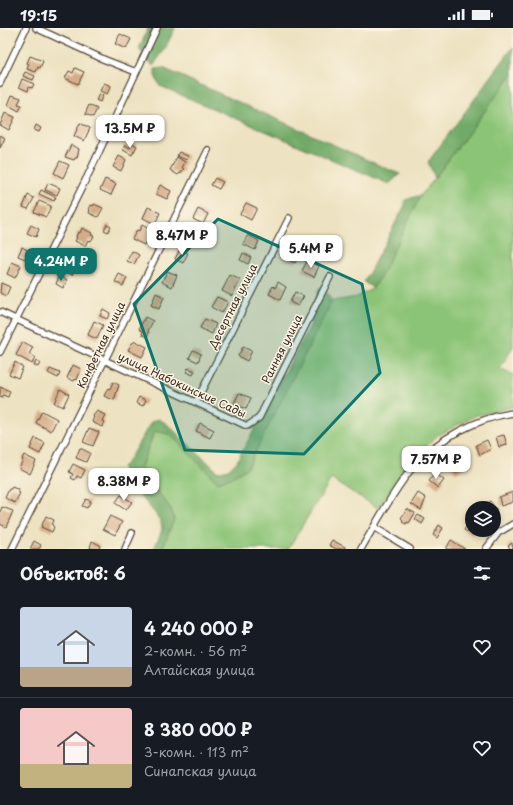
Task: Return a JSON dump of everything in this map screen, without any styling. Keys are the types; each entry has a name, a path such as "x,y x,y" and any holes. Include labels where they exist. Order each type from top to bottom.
{"street":[{"path":"0,83 26,28"},
{"path":"0,352 91,169 157,28"},
{"path":"39,29 103,59 136,72"},
{"name":"Конфетная улица","path":"12,549 208,150"},
{"name":"Десертная улица","path":"196,402 288,218"},
{"name":"Ранняя улица","path":"247,426 259,418 330,277"},
{"name":"улица Набокинские Сады","path":"0,312 247,426"},
{"path":"361,549 404,479 422,458 450,436 473,423 497,415 513,413"},
{"path":"486,549 498,533 513,524"},
{"path":"374,527 410,549"},
{"path":"125,549 132,533"}],"highlighted area":[{"path":"218,219 362,284 380,373 304,454 185,450 134,304"}],"green space":[{"path":"148,28 175,28 165,49 153,66 139,49"},
{"path":"513,47 513,73 435,178 428,162"},
{"path":"163,68 400,174 389,184 160,86 155,76 155,69"},
{"path":"513,73 513,347 500,369 513,375 513,407 477,415 438,435 410,461 378,508 331,479 288,549 162,549 174,519 171,509 140,469 155,431 169,434 217,482 247,468 332,301 357,297 373,288 421,195"},
{"path":"421,195 381,276 373,288 364,282 405,205 405,200"},
{"path":"322,286 332,301 247,468 231,478 217,482 169,434 154,431 140,469 171,509 174,519 162,549 154,549 162,530 161,522 125,478 122,467 128,461 151,422 159,419 167,424 218,472 228,469 236,463 310,326 317,292"}],"building":[{"path":"120,34 131,39 126,49 115,44"},
{"path":"30,56 43,61 40,68 38,67 36,72 27,69 29,64 27,63"},
{"path":"75,68 84,72 78,84 65,78 69,71 73,73"},
{"path":"25,72 35,76 33,80 23,76"},
{"path":"22,79 34,84 32,88 29,87 28,91 19,87"},
{"path":"104,83 111,86 107,94 100,91"},
{"path":"99,94 103,95 100,102 96,100"},
{"path":"12,95 21,98 18,104 22,105 19,111 8,105"},
{"path":"89,105 97,109 93,117 85,114"},
{"path":"5,113 15,117 9,130 0,125"},
{"path":"80,123 90,128 84,141 74,136"},
{"path":"36,125 41,128 39,132 34,130"},
{"path":"0,135 5,138 0,148"},
{"path":"132,143 137,146 132,155 123,150 125,145 130,148"},
{"path":"71,145 79,149 77,158 74,160 65,157"},
{"path":"179,152 188,156 187,160 177,156"},
{"path":"119,156 126,160 121,171 113,167"},
{"path":"177,157 185,162 182,168 184,169 178,175 170,170"},
{"path":"60,161 69,165 63,178 54,173"},
{"path":"215,178 223,182 219,189 211,185"},
{"path":"105,179 116,184 111,195 100,190"},
{"path":"48,183 60,188 57,195 45,190"},
{"path":"160,185 171,191 167,199 156,194"},
{"path":"41,190 56,197 54,201 39,194"},
{"path":"28,195 34,198 28,209 23,207"},
{"path":"39,201 51,206 46,217 34,212"},
{"path":"246,203 257,208 251,220 240,214"},
{"path":"94,204 103,208 98,217 89,213 91,205 93,206"},
{"path":"148,207 160,213 155,224 143,218"},
{"path":"198,209 208,214 203,224 193,219"},
{"path":"107,224 111,226 108,232 104,230"},
{"path":"31,225 39,229 36,237 27,233"},
{"path":"142,225 149,229 146,234 149,235 144,245 132,239"},
{"path":"189,226 199,230 195,239 188,236 189,235 186,233"},
{"path":"82,228 92,233 91,235 94,236 91,241 88,240 85,246 75,241 78,232 80,233"},
{"path":"248,235 259,241 255,250 243,244"},
{"path":"288,244 301,250 295,263 282,257"},
{"path":"22,247 29,251 25,259 18,256"},
{"path":"180,249 188,253 183,263 175,259"},
{"path":"132,251 139,255 134,264 127,261"},
{"path":"243,253 251,257 248,264 240,260"},
{"path":"68,257 78,262 72,275 62,270"},
{"path":"307,261 319,266 314,277 302,271"},
{"path":"12,262 21,266 15,278 7,274"},
{"path":"167,271 177,275 172,287 162,282"},
{"path":"119,274 127,278 123,286 115,282"},
{"path":"230,275 240,280 232,296 222,291"},
{"path":"59,276 67,280 63,288 56,284"},
{"path":"278,282 286,287 280,300 269,294 273,286 275,288"},
{"path":"1,283 10,287 6,296 0,293"},
{"path":"295,292 304,296 298,306 290,302"},
{"path":"156,293 164,297 159,309 151,305"},
{"path":"217,297 228,302 222,313 211,307"},
{"path":"103,309 110,313 107,319 100,316"},
{"path":"145,317 153,321 147,337 142,334 143,331 139,329"},
{"path":"205,319 216,324 212,334 200,328"},
{"path":"94,321 103,325 97,339 88,335"},
{"path":"135,341 147,347 142,357 128,350"},
{"path":"23,342 33,347 29,354 35,357 32,364 16,355"},
{"path":"243,347 252,351 247,361 238,356"},
{"path":"193,350 201,354 198,362 189,358"},
{"path":"36,361 40,363 38,367 34,365"},
{"path":"15,362 23,367 18,378 9,374"},
{"path":"73,365 81,369 77,380 75,379 74,381 67,378"},
{"path":"188,368 195,371 193,375 186,372"},
{"path":"50,369 60,373 58,378 48,373"},
{"path":"113,382 119,385 114,400 104,396 108,388 110,389"},
{"path":"0,387 10,391 8,397 3,395 2,398 0,397"},
{"path":"60,389 69,394 63,407 54,403"},
{"path":"239,393 251,398 246,409 234,404"},
{"path":"139,397 146,400 143,406 136,403"},
{"path":"42,411 57,419 51,431 36,423"},
{"path":"97,411 105,415 102,421 105,422 102,427 92,422 93,416"},
{"path":"200,423 214,430 210,438 196,431"},
{"path":"89,428 99,432 93,446 83,442"},
{"path":"504,435 507,445 499,447 496,437"},
{"path":"35,438 45,443 40,454 30,449"},
{"path":"487,440 491,449 480,455 476,445"},
{"path":"80,448 90,453 86,462 76,458"},
{"path":"24,455 36,461 30,474 19,468"},
{"path":"458,457 465,467 456,473 449,463"},
{"path":"73,464 85,470 81,478 77,476 75,480 71,478 73,474 69,472"},
{"path":"435,473 444,480 438,488 429,481"},
{"path":"12,487 19,490 18,492 20,493 15,503 5,498 9,489"},
{"path":"513,492 513,502 501,506 499,497"},
{"path":"418,493 426,498 421,510 411,504"},
{"path":"121,495 132,502 126,510 115,503"},
{"path":"86,499 91,501 87,508 82,506"},
{"path":"2,507 13,511 6,527 0,524 0,512"},
{"path":"407,509 415,513 409,523 407,522 406,524 402,522 403,520 401,518"},
{"path":"418,515 425,519 422,524 415,519"},
{"path":"46,516 54,520 52,532 41,527"},
{"path":"110,516 122,522 115,535 103,529"},
{"path":"439,525 443,528 437,538 433,535"},
{"path":"332,540 345,547 344,549 336,549 329,545"},
{"path":"451,540 465,549 446,549"},
{"path":"34,541 41,545 39,549 30,549"},
{"path":"92,541 100,545 99,549 90,548"},
{"path":"512,543 513,549 508,549 510,548 508,546"}]}
